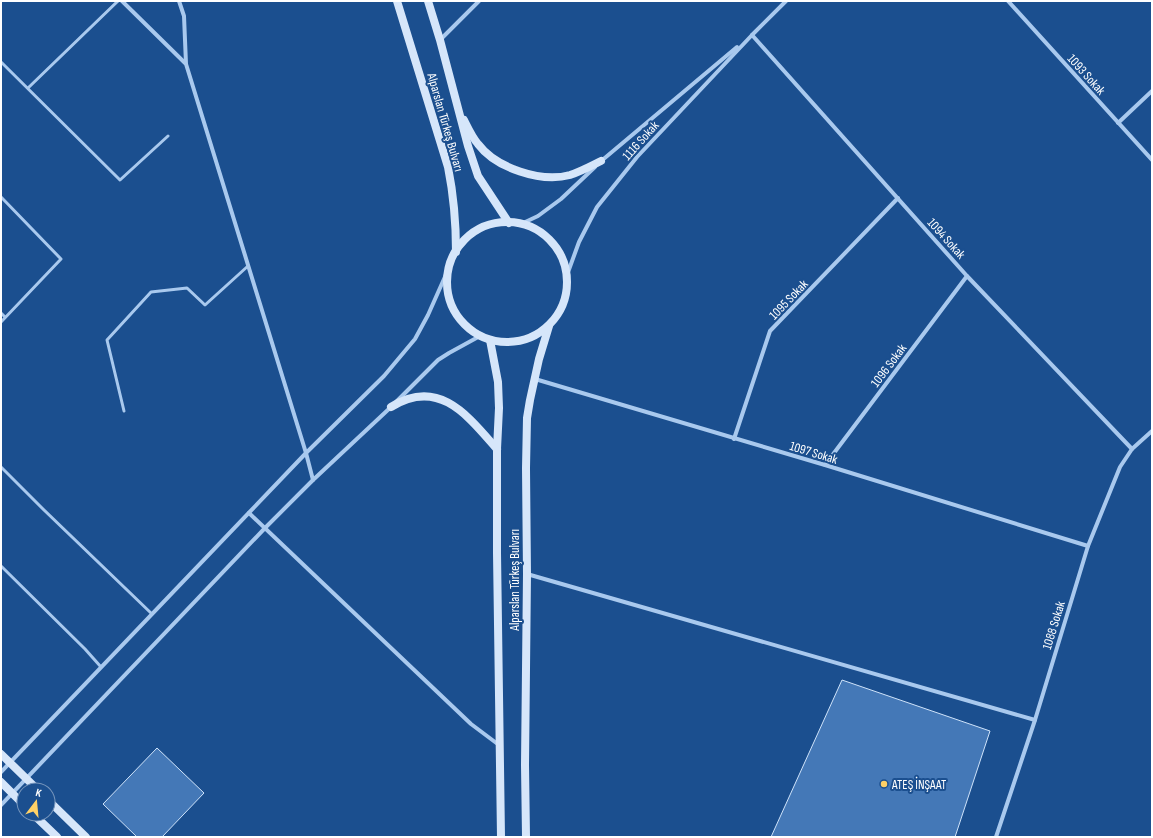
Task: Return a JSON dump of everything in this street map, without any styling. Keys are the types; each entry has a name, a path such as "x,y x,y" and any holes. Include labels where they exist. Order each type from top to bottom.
{"main road":[{"name":"Alparslan Türkeş Bulvarı","path":"397,1 448,167 456,216 456,252"},
{"name":"Alparslan Türkeş Bulvarı","path":"428,1 468,146 478,176 509,223"},
{"path":"458,111 478,145 494,160 532,176 551,178 570,175 601,161"},
{"name":"Alparslan Türkeş Bulvarı","path":"509,223 520,224 538,230 552,242 562,257 567,275 567,289 564,302 558,315 549,326 536,335 522,340 506,342 490,340 480,336 464,324 453,308 448,289 448,270 456,252 466,239 478,230 493,224 509,223"},
{"name":"Alparslan Türkeş Bulvarı","path":"526,837 527,418 534,379 549,326"},
{"name":"Alparslan Türkeş Bulvarı","path":"490,340 498,382 499,408 497,449 501,837"},
{"path":"391,407 403,399 422,396 446,401 466,414 497,449"},
{"path":"1,754 30,782"},
{"path":"1,782 16,797"},
{"path":"56,808 86,837"},
{"path":"41,822 57,837"}],"street":[{"path":"122,1 186,64"},
{"path":"179,1 184,16 186,64 313,480"},
{"path":"440,40 479,1"},
{"name":"1116 Sokak","path":"567,275 579,242 596,207 637,157 786,1"},
{"name":"1093 Sokak","path":"1008,1 1152,160"},
{"name":"1116 Sokak","path":"520,224 538,216 561,199 601,161 752,35"},
{"name":"1094 Sokak","path":"752,35 967,276 1132,449"},
{"path":"1118,123 1152,90"},
{"name":"1095 Sokak","path":"734,438 770,331 898,198"},
{"path":"1,772 306,453 384,376 414,339 428,315 448,270"},
{"name":"1096 Sokak","path":"825,465 967,276"},
{"path":"1,805 265,528 313,480 391,407 438,360 480,336"},
{"name":"1097 Sokak","path":"534,379 825,465 1088,546"},
{"name":"1088 Sokak","path":"996,837 1035,720 1088,546 1120,467 1132,449 1152,431"},
{"path":"249,513 471,724 499,746"},
{"path":"526,574 1035,720"}],"lane":[{"path":"28,88 118,1"},
{"path":"1,62 120,180 168,136"},
{"path":"1,198 61,259 1,322"},
{"path":"124,411 107,340 151,292 187,288 205,305 248,266"},
{"path":"1,313 6,317"},
{"path":"1,467 152,614"},
{"path":"1,566 85,649 101,667"}],"building":[{"name":"ATEŞ İNŞAAT","path":"842,680 990,731 955,837 771,837"},
{"path":"157,748 204,793 162,837 137,837 103,804"}],"place":[{"name":"ATEŞ İNŞAAT","path":"884,784"}]}
